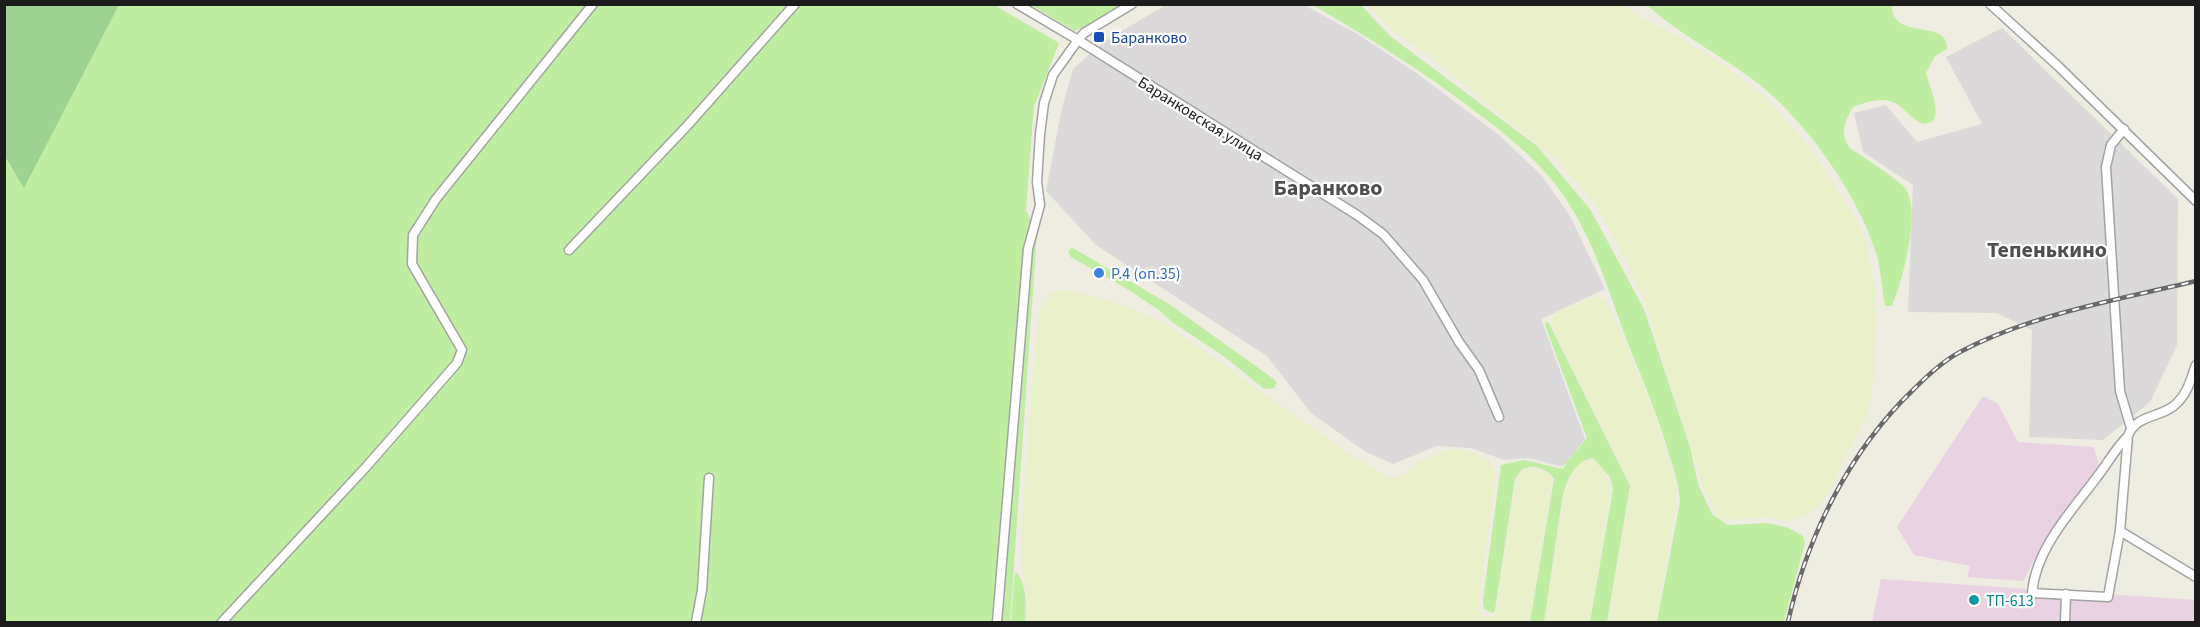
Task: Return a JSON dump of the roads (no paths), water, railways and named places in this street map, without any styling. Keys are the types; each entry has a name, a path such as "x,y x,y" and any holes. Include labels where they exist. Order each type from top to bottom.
{"street":[{"path":"222,622 397,432 457,363 462,350 412,264 414,235 436,199 592,4"},
{"path":"569,250 680,134 795,4"},
{"name":"Баранковская улица","path":"1017,4 1357,215 1383,234 1423,280 1459,342 1479,370 1499,417"},
{"path":"997,622 1028,249 1040,205 1037,182 1044,103 1053,75 1084,33 1132,4"},
{"path":"1990,4 2124,129 2196,201"},
{"path":"2124,129 2111,145 2106,167 2120,390 2129,432 2120,531 2108,597 2032,593 2042,557 2055,534 2100,474 2117,447 2129,432 2140,421 2177,404 2186,392 2196,365"},
{"path":"696,622 702,590 709,478"},
{"path":"2120,531 2196,577"},
{"path":"2065,622 2066,594"}],"railway":[{"path":"1788,622 1807,558 1834,496 1870,439 1891,413 1936,369 1960,352 2045,318 2196,281"}],"place":[{"name":"Баранково","path":"1099,37"},
{"name":"Р.4 (оп.35)","path":"1099,273"},
{"name":"ТП-613","path":"1974,600"}],"district":[{"name":"Баранково","path":"1328,187"},
{"name":"Тепенькино","path":"2047,249"}]}
